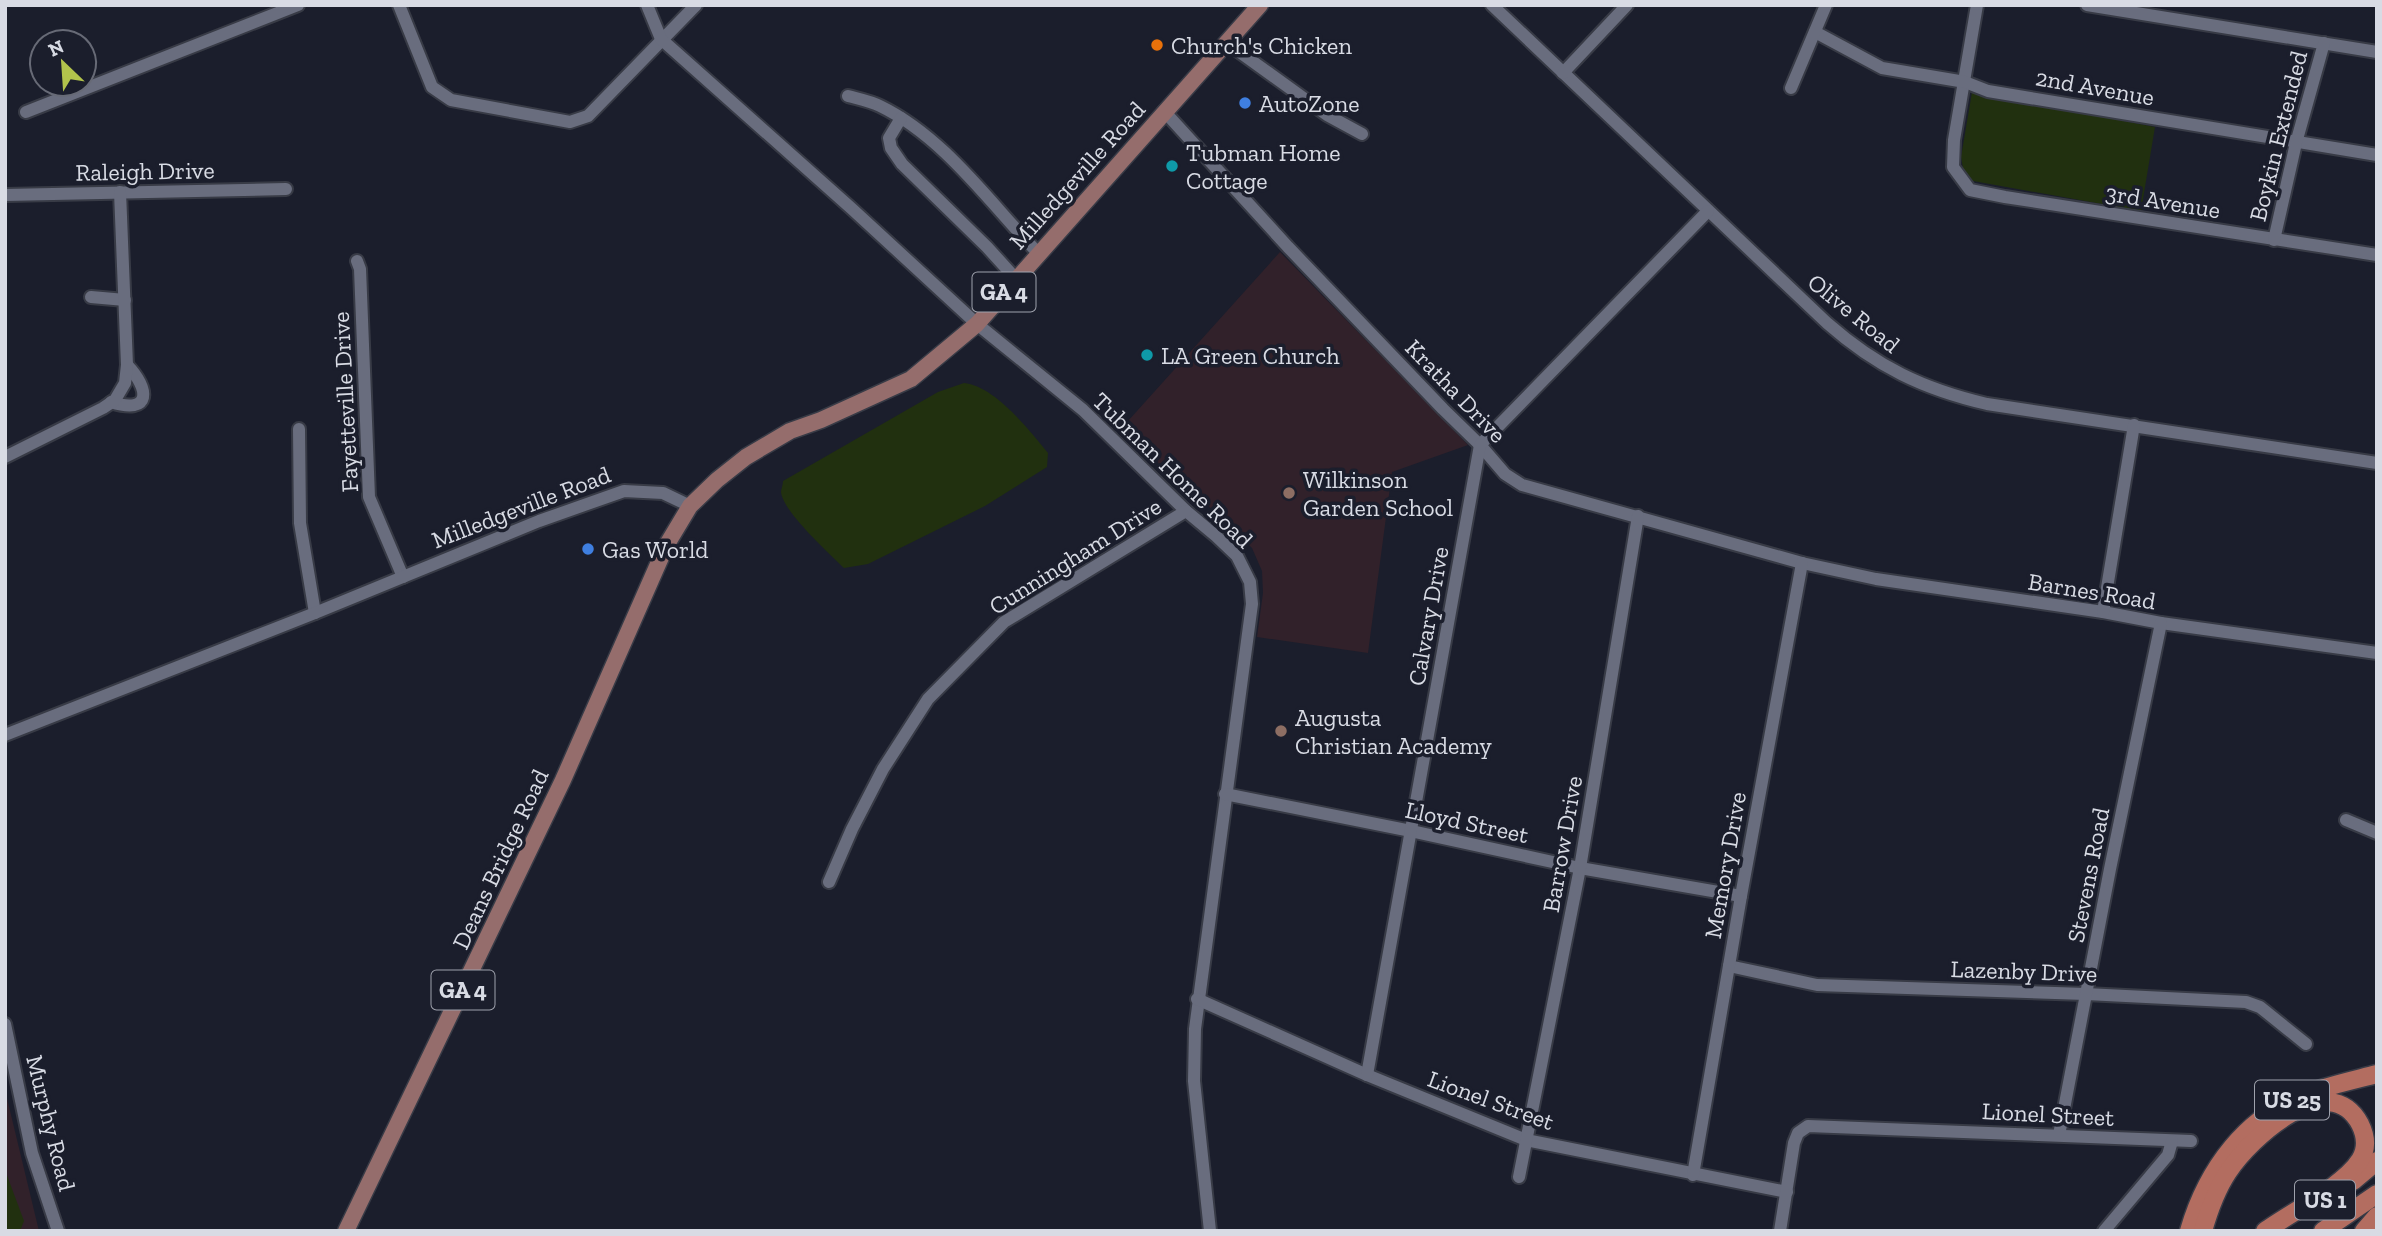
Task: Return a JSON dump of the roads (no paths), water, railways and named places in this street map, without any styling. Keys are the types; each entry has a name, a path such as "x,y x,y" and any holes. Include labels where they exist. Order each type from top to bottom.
{"highway":[{"name":"US 25","path":"2189,1231 2203,1206 2208,1182 2224,1157 2255,1123 2307,1093 2377,1074"},
{"path":"2203,1231 2203,1206 2235,1162 2260,1136 2276,1123 2308,1106 2321,1102 2345,1106 2364,1133 2361,1159 2347,1175 2267,1231"},
{"name":"US 1","path":"2267,1231 2328,1199 2377,1161"},
{"name":"US 1","path":"2323,1231 2377,1194"},
{"path":"2364,1231 2377,1216"}],"main road":[{"name":"Milledgeville Road","path":"690,506 717,480 752,453 790,431 821,420 911,379 977,324 1260,5"},
{"name":"Deans Bridge Road","path":"346,1231 563,780 666,546 690,506"}],"street":[{"path":"26,112 269,10 298,5"},
{"path":"399,5 432,87 451,100 569,122 588,116 696,5"},
{"name":"Tubman Home Road","path":"647,5 661,39 842,199 977,324 1083,410 1186,511 1237,556 1250,582 1252,604 1197,999 1193,1054 1210,1231"},
{"name":"Olive Road","path":"1492,5 1845,339 1880,364 1910,380 1940,392 1987,404 2377,463"},
{"path":"1563,73 1626,5"},
{"path":"1791,89 1826,5"},
{"path":"1965,82 1978,5"},
{"path":"2087,5 2377,52"},
{"name":"2nd Avenue","path":"1815,32 1882,68 1965,82 1988,91 2377,155"},
{"path":"1227,43 1327,115 1362,135"},
{"name":"Boykin Extended","path":"2274,240 2296,143 2324,43"},
{"name":"3rd Avenue","path":"1965,82 1954,140 1954,167 1970,190 2274,240 2377,254"},
{"path":"848,96 877,104 925,135 1038,253"},
{"name":"Kratha Drive","path":"1164,111 1288,247 1505,474 1522,485 1802,563"},
{"path":"901,118 889,138 891,148 902,164 1016,279"},
{"name":"Raleigh Drive","path":"5,195 286,189"},
{"path":"6,453 69,426 111,402 125,383 127,365 120,192"},
{"path":"1480,445 1708,211"},
{"name":"Fayetteville Drive","path":"357,261 360,269 369,497 403,577"},
{"path":"91,297 125,300"},
{"path":"111,402 127,407 139,404 143,398 142,383 127,365"},
{"path":"2104,612 2134,425"},
{"path":"299,429 300,523 315,613"},
{"name":"Calvary Drive","path":"1367,1075 1480,445"},
{"name":"Milledgeville Road","path":"5,735 539,521 624,491 663,493 690,506"},
{"name":"Cunningham Drive","path":"829,882 883,769 928,699 1004,622 1186,511"},
{"name":"Barrow Drive","path":"1520,1177 1580,869 1638,516"},
{"name":"Barnes Road","path":"1802,563 1916,585 2377,653"},
{"name":"Memory Drive","path":"1693,1175 1802,563"},
{"name":"Stevens Road","path":"2059,1135 2161,623"},
{"name":"Lloyd Street","path":"1225,794 1411,831 1580,869 1741,896"},
{"path":"2346,820 2377,833"},
{"name":"Lazenby Drive","path":"1729,966 1817,985 2246,1002 2260,1007 2306,1044"},
{"name":"Lionel Street","path":"1197,999 1367,1075 1526,1140 1787,1192"},
{"name":"Murphy Road","path":"5,1024 32,1153 58,1231"},
{"name":"Lionel Street","path":"1780,1231 1796,1137 1800,1130 1808,1126 2190,1141"},
{"path":"2104,1231 2168,1155 2172,1141"}],"place":[{"name":"Church's Chicken","path":"1157,45"},
{"name":"AutoZone","path":"1245,103"},
{"name":"Tubman Home Cottage","path":"1172,166"},
{"name":"LA Green Church","path":"1147,355"},
{"name":"Wilkinson Garden School","path":"1289,493"},
{"name":"Gas World","path":"588,549"},
{"name":"Augusta Christian Academy","path":"1281,731"}]}
